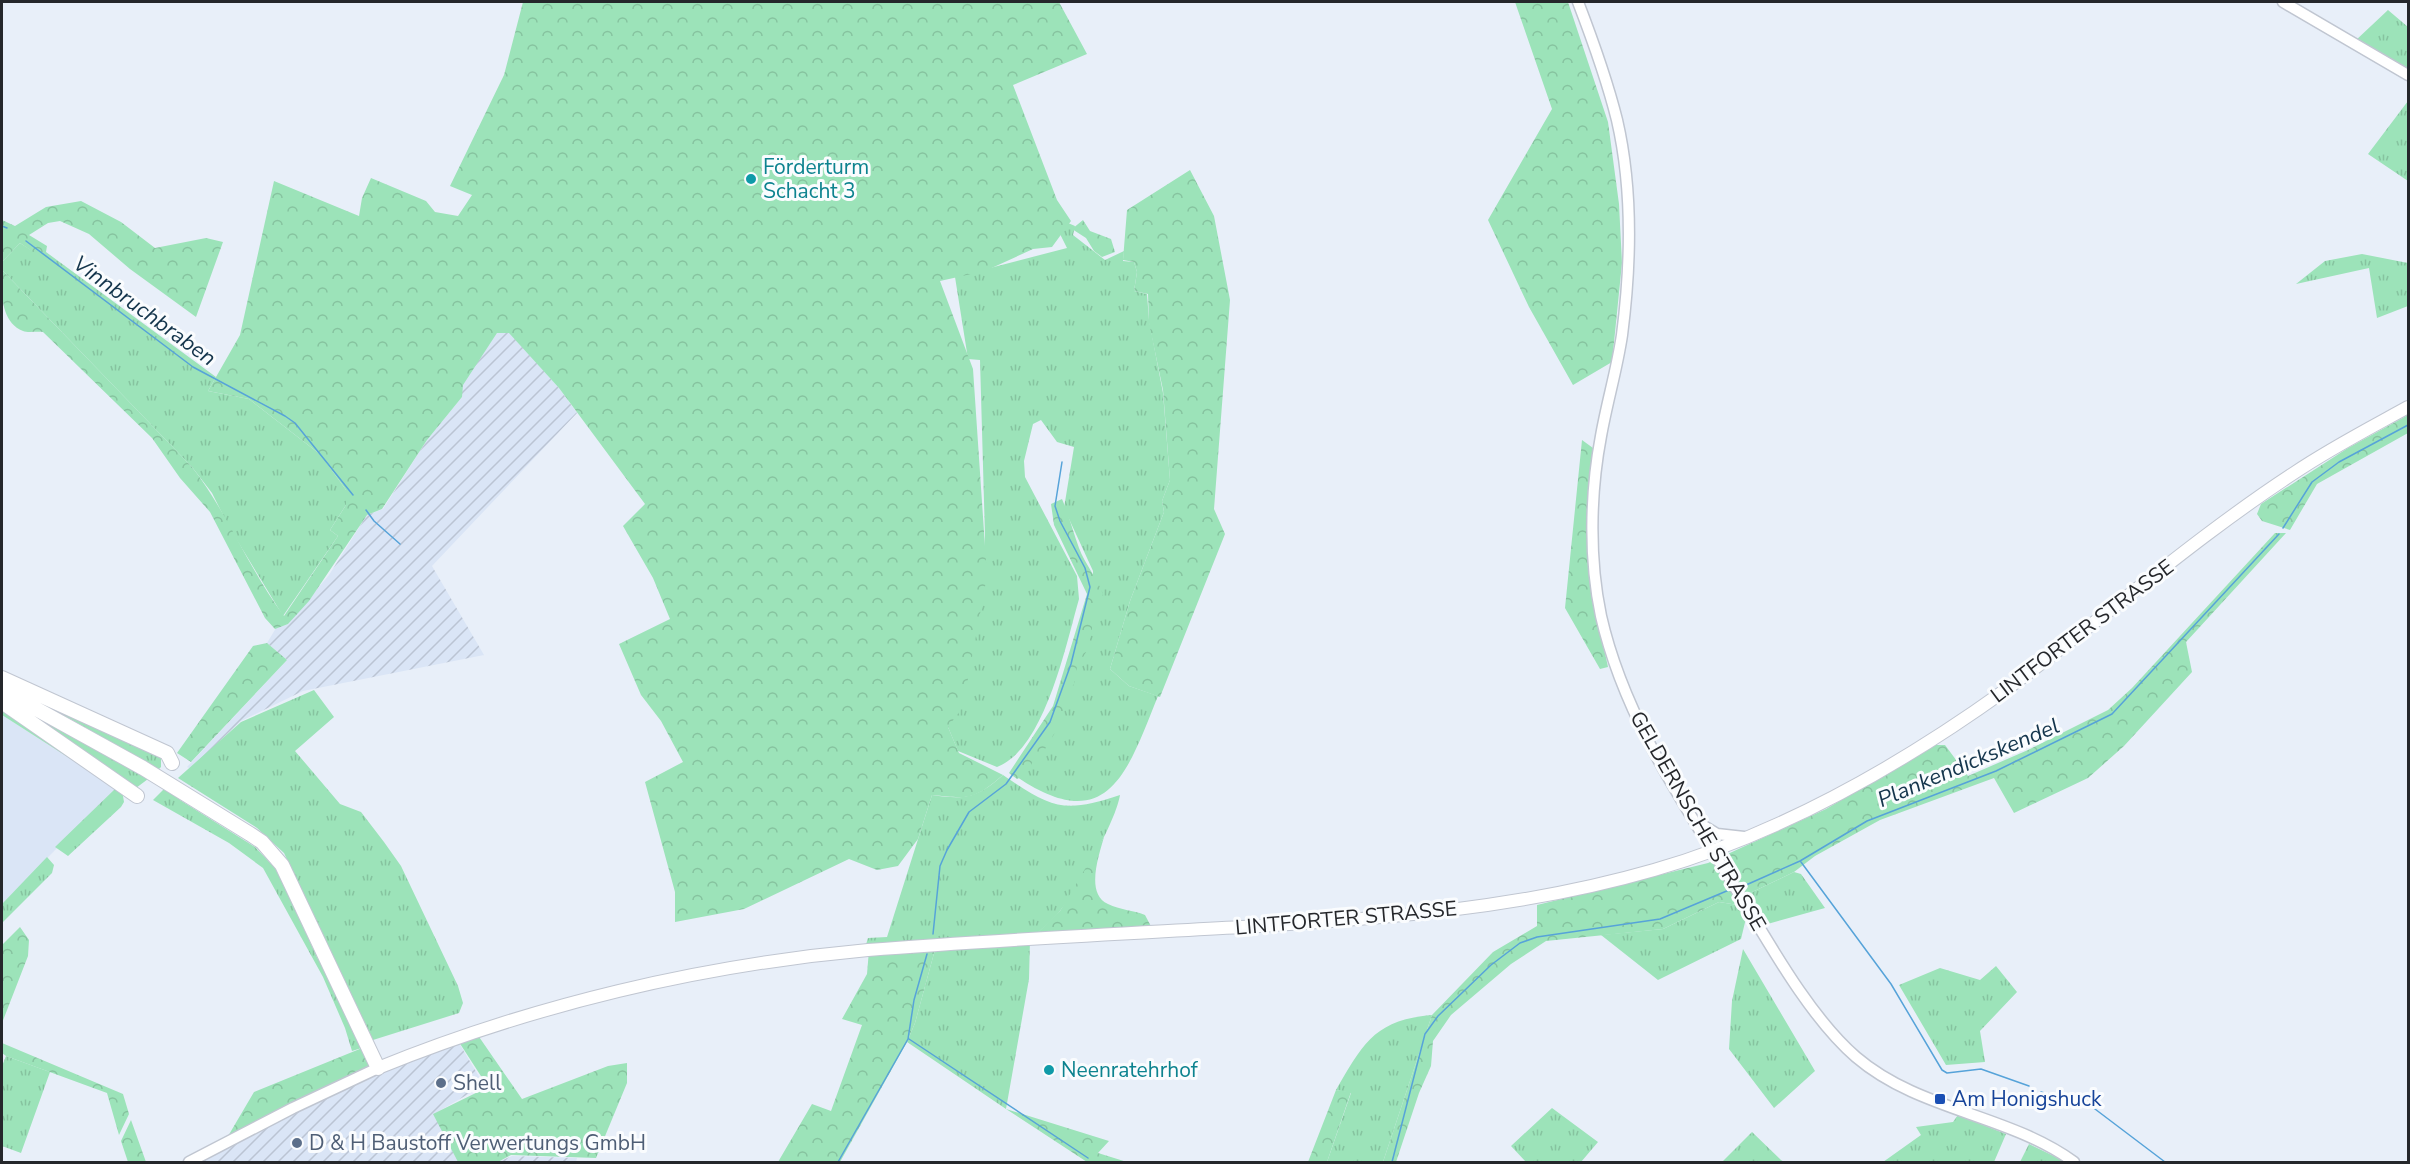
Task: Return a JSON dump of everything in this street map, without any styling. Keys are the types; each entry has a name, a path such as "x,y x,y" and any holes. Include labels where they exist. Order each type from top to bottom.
{"highway":[{"path":"2,678 167,753 172,763"},
{"path":"2,690 143,768 262,842 282,865 378,1068"},
{"path":"2,702 137,796"}],"main road":[{"name":"GELDERNSCHE STRASSE","path":"1578,2 1596,49 1618,124 1628,204 1628,264 1622,335 1600,439 1594,492 1593,557 1601,615 1615,664 1636,717 1657,757 1752,916 1825,1026 1860,1061 1922,1097 2034,1140 2074,1162"},
{"path":"2283,2 2409,75"},
{"name":"LINTFORTER STRASSE","path":"378,1068 466,1035 623,990 800,958 936,946 1432,913 1573,891 1655,870 1743,837 1868,779 1937,737 2005,690 2293,473 2346,440 2409,407"},
{"path":"1696,820 1717,834 1743,837"},
{"path":"189,1162 293,1108 378,1068"}],"shaded area":[{"path":"509,332 559,388 577,413 432,566 484,655 303,691 241,721 191,769 187,767 287,660 267,643 276,628 288,624 329,575 367,515 383,509 427,440 462,397 462,385 497,333"},
{"path":"2,715 116,788 2,904"},
{"path":"456,1038 484,1085 434,1114 458,1162 189,1162 224,1143"},
{"path":"512,1156 577,1158 576,1162 498,1162"}],"green space":[{"path":"523,2 1059,2 1087,54 1013,85 1057,200 1071,221 1052,247 1033,249 985,271 940,281 973,369 987,576 960,711 948,727 959,753 1003,775 985,789 970,796 932,795 918,839 898,866 877,870 849,859 744,909 675,922 675,892 645,782 683,762 661,721 641,695 619,644 670,619 653,578 623,526 645,504 559,388 509,333 497,333 463,385 462,397 427,440 382,509 367,515 309,601 288,624 275,629 265,618 210,512 180,478 152,438 43,332 27,332 15,327 6,313 2,296 2,270 192,467 217,503 260,580 284,616 338,536 330,530 346,505 346,490 321,455 249,399 208,391 240,335 274,181 359,216 362,198 371,178 426,201 435,212 458,216 472,195 450,186 504,75"},
{"path":"1515,2 1568,2 1608,122 1619,204 1622,263 1612,362 1573,385 1529,307 1488,220 1552,109"},
{"path":"2388,10 2408,27 2408,71 2355,41"},
{"path":"2408,101 2408,181 2368,154"},
{"path":"1190,170 1214,216 1230,300 1214,509 1225,534 1160,697 1129,686 1110,669 1130,601 1164,512 1162,501 1170,480 1163,390 1149,323 1148,294 1134,291 1137,272 1134,262 1123,260 1127,210"},
{"path":"81,201 121,222 155,248 206,238 223,242 196,317 130,269 89,234 60,221 48,223 29,235 47,246 46,252 33,252 20,243 2,262 2,220 15,226 46,207"},
{"path":"1083,220 1090,231 1111,239 1115,252 1102,257 1094,251 1086,238 1072,229"},
{"path":"1068,223 1075,226 1073,235 1105,260 1124,251 1123,261 1134,262 1137,272 1134,291 1147,294 1149,320 1163,393 1170,480 1162,501 1164,512 1130,601 1110,669 1129,686 1158,696 1136,749 1111,788 1094,798 1074,801 1048,794 1017,777 1056,721 1093,610 1093,571 1064,508 1074,447 1057,442 1041,420 1033,424 1024,461 1025,477 1077,576 1079,599 1060,667 1041,718 1028,739 1014,756 997,767 958,751 948,727 983,573 985,536 980,360 968,359 955,277 1067,248 1060,234"},
{"path":"20,243 34,252 46,252 216,377 208,391 249,399 321,455 346,490 346,505 330,530 338,536 283,616 229,527 212,493 192,467 2,270 2,262"},
{"path":"2362,254 2408,263 2408,306 2377,318 2369,268 2296,284 2325,261"},
{"path":"2408,415 2408,433 2317,484 2290,530 2262,521 2257,514 2261,504 2348,448"},
{"path":"1582,440 1593,448 1587,537 1591,588 1608,667 1600,669 1565,608"},
{"path":"1062,499 1082,554 1103,594 1093,623 1088,649 1077,667 1074,684 1065,697 1064,718 1045,749 1034,759 1026,775 1017,779 1009,773 1053,706 1087,594 1054,525 1051,504"},
{"path":"2275,533 2286,533 2186,642 2192,672 2124,746 2088,778 2014,813 1994,778 1880,820 1815,856 1794,872 1748,894 1738,905 1719,902 1663,929 1546,941 1511,964 1451,1015 1433,1041 1431,1066 1419,1093 1396,1162 1383,1162 1432,1015 1493,952 1537,926 1537,905 1708,863 1826,809 1935,745 1945,745 1968,776 2028,750 2108,710 2132,688"},
{"path":"267,643 287,660 191,762 177,753 253,646"},
{"path":"314,690 334,717 295,751 340,804 361,812 401,866 458,986 463,1003 459,1013 373,1040 284,853 257,828 178,778 241,722"},
{"path":"7,698 148,779 136,788"},
{"path":"40,702 161,757 161,767 159,769"},
{"path":"2,706 122,790 124,802 121,807 68,856 55,847 116,788 2,715"},
{"path":"1003,775 1034,795 1058,804 1085,805 1120,795 1104,837 1068,900 1057,915 1030,940 1029,979 1006,1109 907,1042 915,1023 936,946 864,951 868,938 887,937 932,795 971,796 986,789"},
{"path":"169,784 180,800 255,847 277,870 317,957 368,1046 352,1051 345,1028 323,977 263,868 229,843 153,800"},
{"path":"1104,837 1096,874 1097,892 1108,904 1145,915 1154,932 1030,940 1060,911"},
{"path":"47,857 54,865 52,873 2,923 2,904"},
{"path":"1794,872 1801,874 1825,908 1764,925 1747,914 1741,939 1658,980 1601,935 1663,929 1719,902 1738,905 1748,894"},
{"path":"20,927 29,940 28,956 2,1023 2,945"},
{"path":"936,946 915,1023 907,1042 840,1162 778,1162 812,1104 831,1111 862,1025 842,1019 867,974 869,950"},
{"path":"1743,949 1815,1071 1774,1108 1729,1049 1732,1001"},
{"path":"1996,966 2017,992 1980,1031 1985,1062 1946,1065 1899,985 1940,968 1980,980"},
{"path":"1432,1015 1383,1162 1327,1162 1351,1093 1336,1090 1363,1047 1372,1037 1396,1022"},
{"path":"475,1031 522,1099 608,1066 627,1063 627,1083 596,1158 511,1155 498,1162 458,1162 433,1114 488,1087 457,1039"},
{"path":"2,1043 123,1094 129,1114 119,1135 107,1093 6,1056 2,1053"},
{"path":"367,1046 378,1068 224,1143 254,1092"},
{"path":"6,1056 50,1072 21,1153 2,1146 2,1066"},
{"path":"1336,1090 1351,1092 1327,1162 1308,1162"},
{"path":"1552,1108 1598,1142 1581,1162 1526,1162 1511,1146"},
{"path":"1006,1109 1109,1141 1098,1153 1127,1162 1087,1162"},
{"path":"1958,1115 2006,1134 1994,1162 1883,1162 1921,1135 1916,1127 1953,1122"},
{"path":"131,1120 146,1162 128,1162 121,1141"},
{"path":"1752,1132 1781,1160 1784,1162 1722,1162"},
{"path":"2029,1144 2066,1162 2020,1162"}],"waterway":[{"name":"Vinnbruchbraben","path":"2,226 7,228"},
{"name":"Vinnbruchbraben","path":"26,241 193,367 295,423 353,495"},
{"name":"Plankendickskendel","path":"2283,528 2312,482 2339,462 2408,425"},
{"path":"933,934 940,866 947,850 969,812 1006,784 1050,722 1071,664 1090,587 1085,568 1060,521 1055,506 1062,462"},
{"name":"Vinnbruchbraben","path":"366,510 374,521 400,544"},
{"name":"Plankendickskendel","path":"1746,885 1800,861 1867,821 1996,771 2112,714 2279,534"},
{"path":"1801,862 1891,984 1942,1070 1947,1073 1981,1069 2029,1086"},
{"name":"Plankendickskendel","path":"1392,1162 1425,1034 1438,1016 1491,965 1520,943 1537,937 1660,919 1729,890"},
{"path":"838,1162 908,1039 914,1000 927,954"},
{"name":"Plankendickskendel","path":"909,1039 1088,1158"},
{"path":"2041,1092 2091,1106 2165,1162"}],"place":[{"name":"Förderturm Schacht 3","path":"751,179"},
{"name":"Neenratehrhof","path":"1049,1070"},
{"name":"Shell","path":"441,1083"},
{"name":"Am Honigshuck","path":"1940,1099"},
{"name":"D & H Baustoff Verwertungs GmbH","path":"297,1143"}]}
